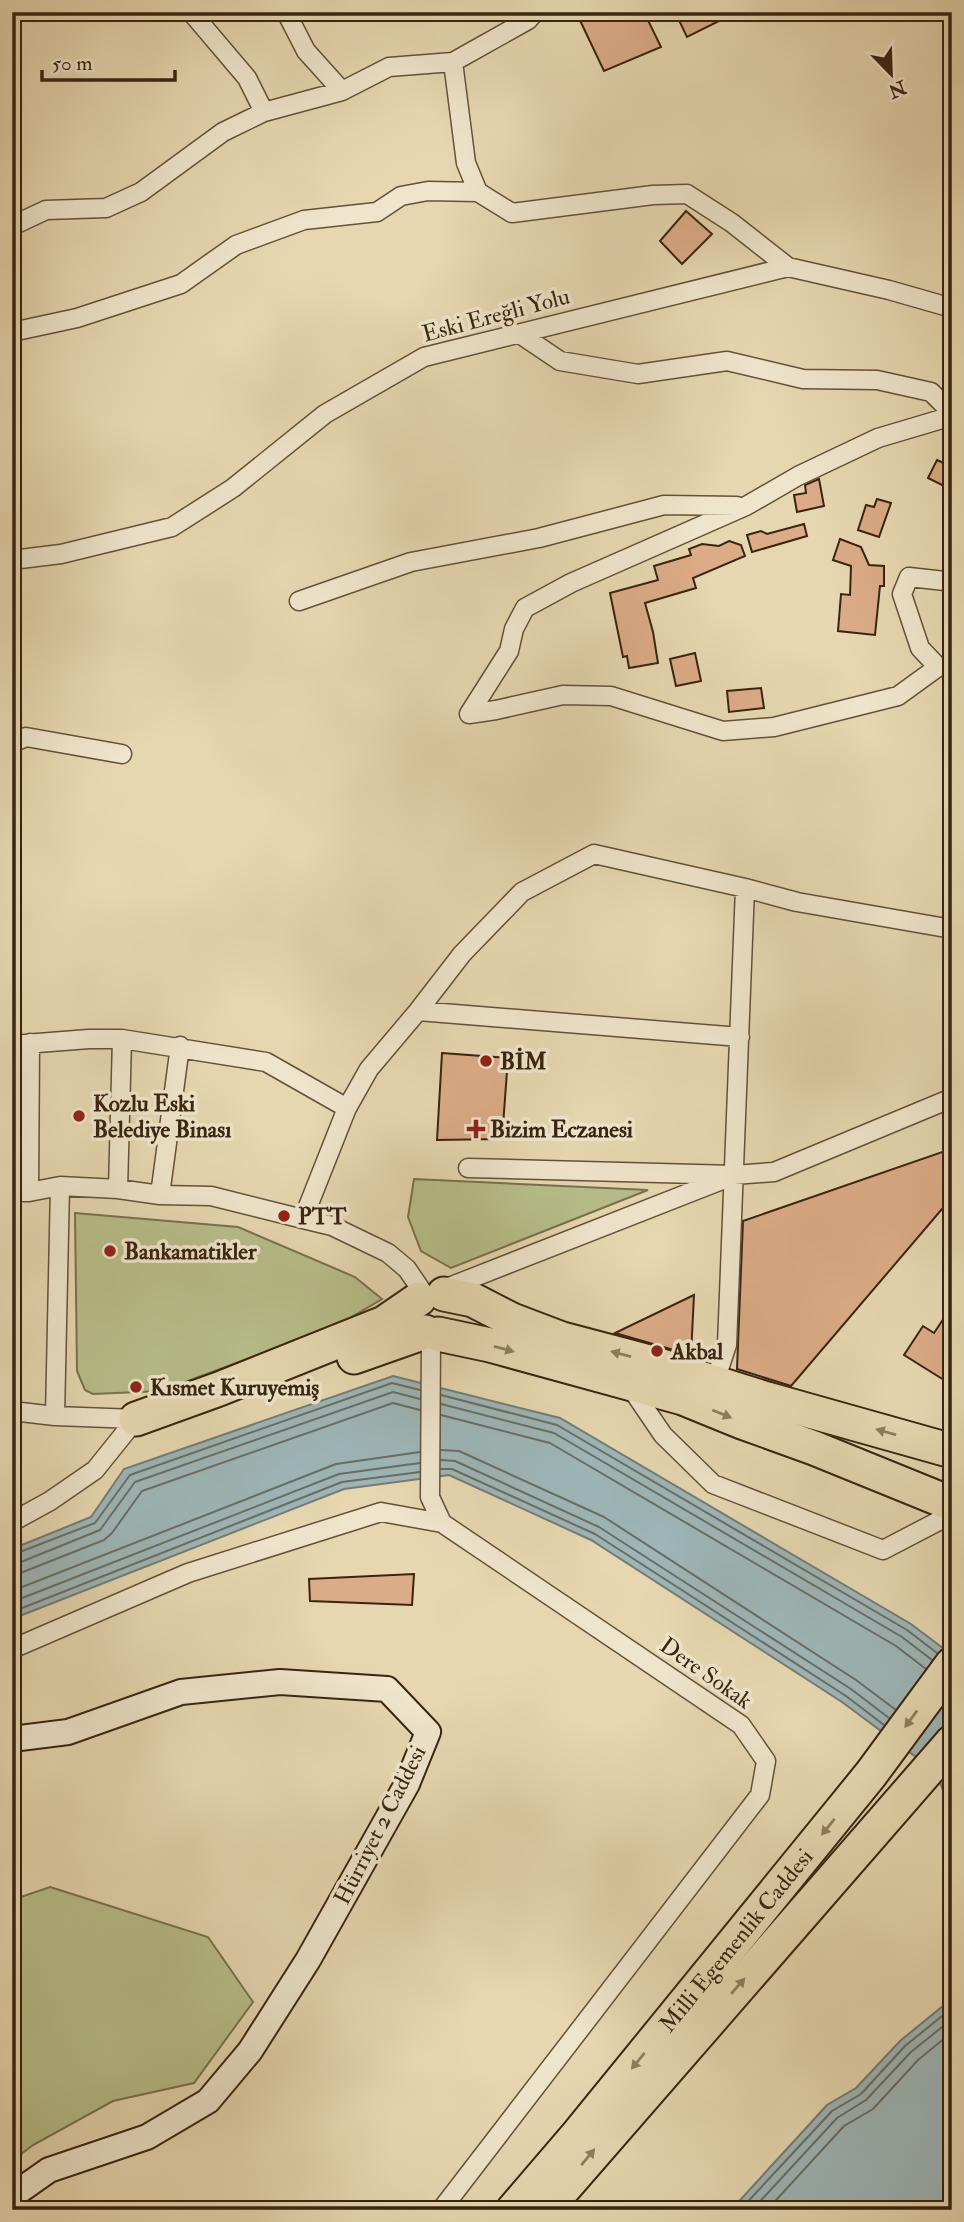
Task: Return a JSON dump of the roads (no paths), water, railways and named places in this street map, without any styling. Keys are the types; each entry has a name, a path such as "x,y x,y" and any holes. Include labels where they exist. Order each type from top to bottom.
{"highway":[{"path":"136,1419 156,1423 186,1420 365,1353 450,1328 456,1316 454,1303 431,1295"},
{"path":"136,1419 384,1323 431,1295 473,1300 512,1320 562,1339 952,1451"},
{"path":"431,1334 502,1348 683,1398 952,1504"},
{"name":"Milli Egemenlik Caddesi","path":"513,2210 579,2133 871,1774 952,1664"},
{"name":"Milli Egemenlik Caddesi","path":"545,2210 952,1742"}],"street":[{"path":"191,12 247,78 264,112"},
{"path":"286,12 306,51 341,91"},
{"path":"12,226 46,210 106,208 141,192 223,132 264,112 341,91 389,67 453,62 528,20 535,12"},
{"path":"453,62 466,163 478,192"},
{"path":"12,332 77,318 180,284 236,245 304,220 377,212 401,196 428,191 478,192 512,213 653,195 687,194 732,223 788,267"},
{"name":"Eski Ereğli Yolu","path":"12,559 61,554 172,527 233,488 325,414 424,357 788,267 889,290 952,308"},
{"path":"520,334 560,361 638,374 727,361 803,379 877,380 931,392 952,415 878,438 798,476 746,506 571,583 525,608 514,629 509,652 469,714 563,695 611,696 723,732 774,727 898,696 937,667 920,648 902,594 909,577 945,581 952,585"},
{"path":"299,601 411,562 539,538 664,505 746,506"},
{"path":"12,743 26,737 122,754"},
{"path":"303,1219 347,1108 369,1069 462,954 522,892 594,854 797,902 952,929"},
{"path":"715,1381 727,1345 745,888"},
{"path":"418,1011 740,1037"},
{"path":"347,1108 266,1062 180,1046 122,1039 21,1044 21,1192 60,1186 118,1189 160,1195 211,1196 332,1226 388,1253 431,1295 734,1175"},
{"path":"118,1189 122,1039"},
{"path":"160,1195 180,1046"},
{"path":"468,1168 734,1175 774,1172 952,1098"},
{"path":"55,1416 60,1186"},
{"path":"431,1334 430,1497 442,1523"},
{"path":"627,1382 663,1435 713,1484 883,1550 952,1514"},
{"path":"12,1411 55,1416 136,1419"},
{"path":"12,1522 50,1501 95,1470 136,1419"},
{"path":"12,1649 188,1573 381,1513 442,1523"},
{"name":"Dere Sokak","path":"441,2210 760,1795 766,1761 741,1725 442,1523"},
{"name":"Hürriyet 2 Caddesi","path":"12,1739 68,1732 181,1692 280,1682 387,1689 428,1732 407,1784 308,1960 250,2051 208,2101 147,2137 49,2170 12,2196"}],"water":[{"path":"393,1376 560,1418 911,1624 952,1655 952,1814 936,1772 842,1702 591,1540 449,1475 344,1489 12,1619 12,1549 91,1517 124,1469"},
{"path":"952,2001 952,2210 731,2210 827,2105 856,2088 900,2041"}],"place":[{"name":"BİM","path":"486,1061"},
{"name":"Kozlu Eski Belediye Binası","path":"79,1116"},
{"name":"Bizim Eczanesi","path":"476,1129"},
{"name":"PTT","path":"284,1216"},
{"name":"Bankamatikler","path":"110,1251"},
{"name":"Akbal","path":"657,1351"},
{"name":"Kısmet Kuruyemiş","path":"136,1387"}]}
